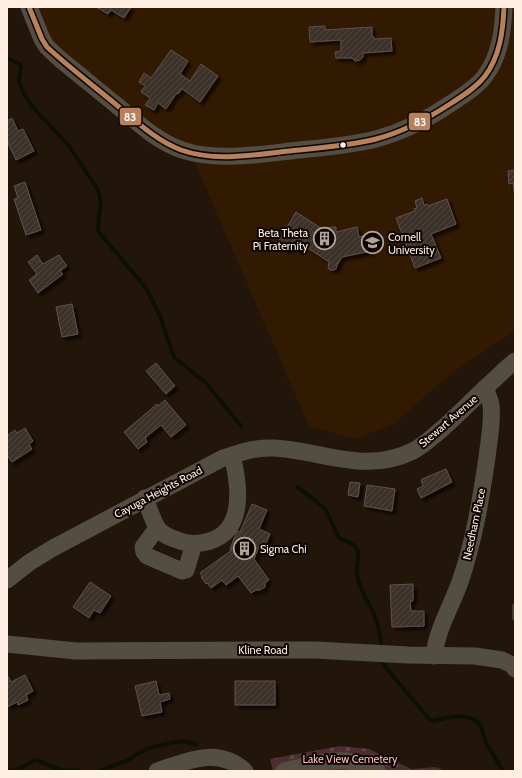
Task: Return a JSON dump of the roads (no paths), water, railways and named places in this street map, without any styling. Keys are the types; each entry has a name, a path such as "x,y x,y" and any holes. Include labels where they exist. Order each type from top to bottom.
{"street":[{"path":"29,7 38,30 47,47 154,137 174,147 189,152 230,156 256,155 363,142 396,132 438,112 467,93 485,75 494,61 498,49 504,7"},
{"name":"Stewart Avenue","path":"323,456 348,461 372,462 383,461 404,455 424,445 515,361"},
{"name":"Needham Place","path":"434,656 440,630 456,594 466,564 476,524 492,420 491,404 485,388"},
{"name":"Cayuga Heights Road","path":"7,580 30,562 53,548 211,463 247,451 272,448 296,450 323,456"},
{"path":"145,498 157,528 168,536 185,543 194,544 201,544 217,539 230,527 236,512 237,476 232,455"},
{"path":"157,528 143,547 147,556 182,571 186,570 194,544"},
{"name":"Kline Road","path":"7,644 76,651 314,650 434,656 475,656 491,657 502,660 512,665 515,669"},
{"path":"157,771 190,760 215,757 230,760 245,771"},
{"path":"284,771 336,761 348,761 362,768 377,771"}],"waterway":[{"path":"7,59 21,65 19,82 24,94 31,105 69,146 98,190 101,203 98,231 146,288 160,316 174,357 206,383 241,426"},
{"path":"297,487 326,510 339,538 356,547 358,555 357,576 361,590 376,618 381,645"},
{"path":"383,664 430,720 432,721 458,716 472,718 477,722 481,727 487,744 503,771"},
{"path":"99,771 126,761 146,749 182,741 196,744"},
{"path":"7,768 11,771 21,768 35,760 59,769 79,771"}],"place":[{"name":"Beta Theta Pi Fraternity","path":"324,239"},
{"name":"Cornell University","path":"372,243"},
{"name":"Sigma Chi","path":"245,549"}],"park label":[{"name":"Lake View Cemetery","path":"350,759"}]}
